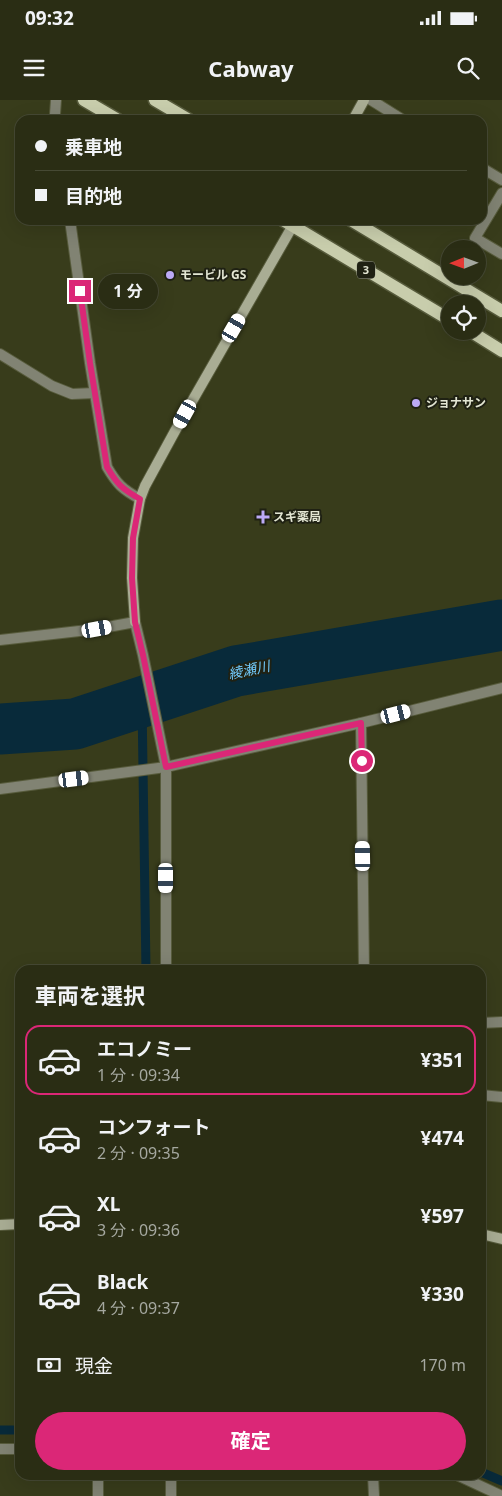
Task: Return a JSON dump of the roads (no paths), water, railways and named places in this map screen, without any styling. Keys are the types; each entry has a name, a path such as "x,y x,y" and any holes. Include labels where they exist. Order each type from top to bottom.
{"main road":[{"path":"84,100 110,115"},
{"path":"155,100 180,115"},
{"name":"3","path":"295,225 441,314"},
{"path":"359,225 502,311"},
{"path":"485,340 502,350"}],"street":[{"path":"55,115 56,100"},
{"path":"356,115 364,100"},
{"path":"371,100 395,115"},
{"path":"487,171 502,180"},
{"path":"487,218 502,193"},
{"path":"71,225 107,467 125,491 140,499"},
{"path":"166,965 166,767 135,622 132,578 133,538 140,499 145,486 288,225"},
{"path":"483,225 475,238 502,254"},
{"path":"0,354 52,386 72,394 96,394"},
{"path":"0,640 97,629 135,622"},
{"path":"0,789 166,767 361,723 502,688"},
{"path":"361,723 364,965"},
{"path":"486,1023 502,1022"},
{"path":"486,1096 502,1098"},
{"path":"0,1224 15,1224"},
{"path":"486,1236 502,1239"},
{"path":"0,1449 15,1449"},
{"path":"98,1480 98,1496"},
{"path":"171,1480 171,1496"},
{"path":"373,1480 374,1496"},
{"path":"468,1480 502,1496"}],"waterway":[{"name":"綾瀬川","path":"0,729 75,724 236,671 502,625"},
{"path":"142,702 146,965"},
{"path":"0,1430 15,1430"},
{"path":"486,1474 502,1481"}],"place":[{"name":"モービル GS","path":"170,275"},
{"name":"ジョナサン","path":"416,403"},
{"name":"スギ薬局","path":"263,517"}]}
